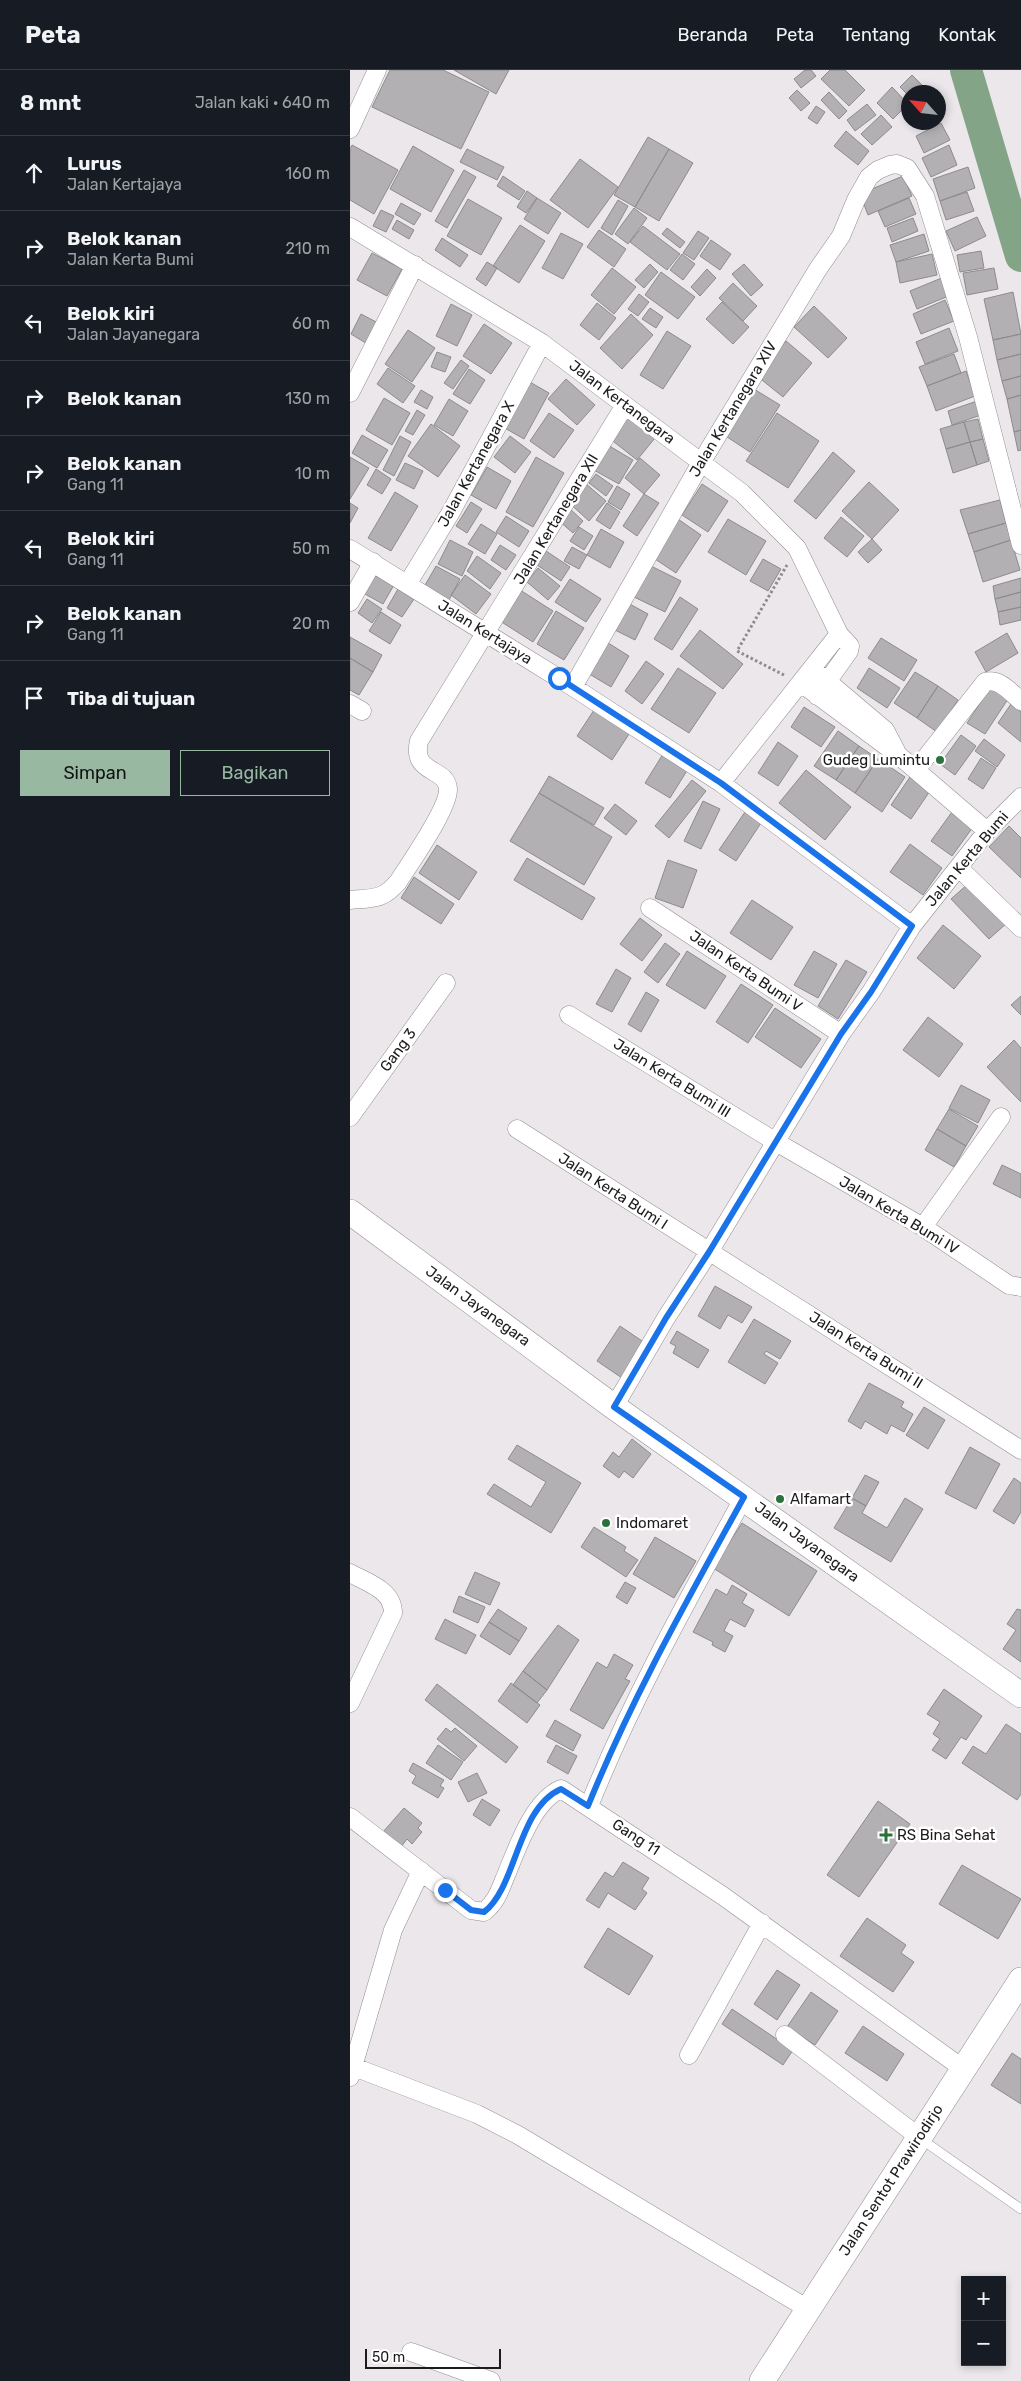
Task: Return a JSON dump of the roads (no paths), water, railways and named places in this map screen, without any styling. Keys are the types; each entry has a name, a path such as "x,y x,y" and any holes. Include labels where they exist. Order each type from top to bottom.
{"street":[{"path":"350,129 377,70"},
{"name":"Jalan Kertanegara XIV","path":"573,686 702,461 818,269 841,236 856,200 869,177 878,170 897,164 907,168 925,196 968,337 1021,545"},
{"name":"Jalan Kertanegara","path":"350,227 542,343 702,461 742,493 797,548 839,634 850,646 828,682"},
{"path":"350,393 414,265"},
{"name":"Jalan Kertanegara X","path":"408,584 451,512 542,343"},
{"name":"Jalan Kertanegara XII","path":"350,900 381,897 390,891 398,882 446,802 448,788 446,781 420,762 417,756 419,741 625,405"},
{"name":"Jalan Kertajaya","path":"350,549 573,686 721,783 912,926"},
{"path":"350,602 373,562"},
{"path":"721,783 839,634"},
{"path":"812,669 885,730 897,754"},
{"path":"916,770 985,682 992,680 999,683 1021,702"},
{"path":"818,696 828,682"},
{"path":"801,684 897,754 987,830"},
{"name":"Jalan Kerta Bumi","path":"614,1407 666,1318 709,1252 841,1034 871,992 912,926 987,830 1021,796"},
{"path":"959,868 1021,928"},
{"name":"Jalan Kerta Bumi V","path":"650,908 841,1034"},
{"name":"Gang 3","path":"350,1117 446,983"},
{"name":"Jalan Kerta Bumi III","path":"568,1014 776,1142"},
{"path":"923,1227 1001,1118"},
{"name":"Jalan Kerta Bumi I","path":"517,1129 709,1252"},
{"name":"Jalan Kerta Bumi IV","path":"776,1142 923,1227 1009,1285 1021,1287"},
{"name":"Jalan Jayanegara","path":"350,1212 614,1407 744,1497 1021,1695"},
{"name":"Jalan Kerta Bumi II","path":"709,1252 1001,1435 1021,1450"},
{"path":"588,1806 613,1745 650,1668 744,1497"},
{"path":"350,1573 389,1597 393,1604 393,1614 350,1703"},
{"name":"Gang 11","path":"350,1817 471,1910 484,1912 493,1905 517,1849 541,1803 550,1794 561,1789 762,1923 965,2070"},
{"path":"421,1871 393,1930 352,2072 477,2114 518,2134 808,2309"},
{"path":"690,2056 762,1923"},
{"name":"Jalan Sentot Prawirodirjo","path":"762,2381 919,2137 965,2070 1021,1980"},
{"path":"785,2035 919,2137"},
{"path":"411,2352 491,2381"}],"lane":[{"path":"919,2137 1021,2209"}],"waterway":[{"path":"966,70 1021,256"}],"place":[{"name":"Gudeg Lumintu","path":"940,760"},
{"name":"Alfamart","path":"780,1499"},
{"name":"Indomaret","path":"606,1523"},
{"name":"RS Bina Sehat","path":"886,1835"}]}
